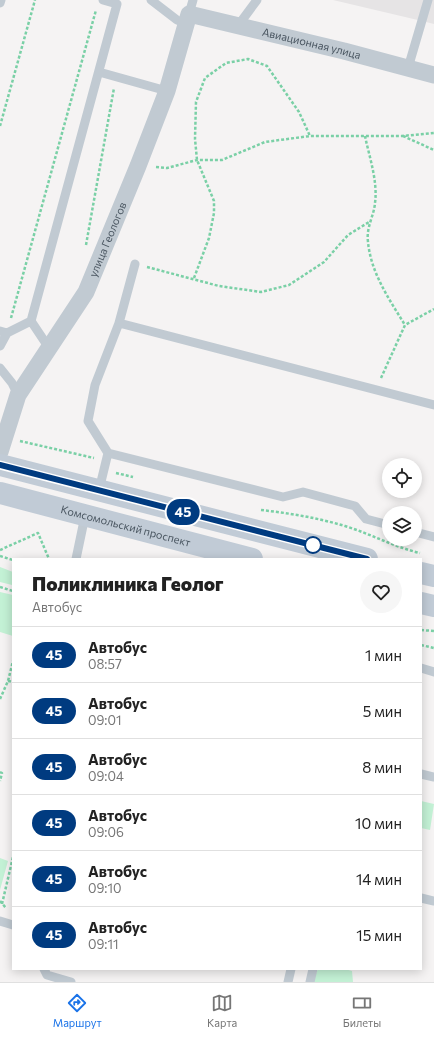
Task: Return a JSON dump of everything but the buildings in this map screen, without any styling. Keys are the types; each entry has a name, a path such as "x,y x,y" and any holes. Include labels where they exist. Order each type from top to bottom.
{"main road":[{"path":"0,465 363,558"},
{"name":"Комсомольский проспект","path":"0,493 248,558"},
{"path":"200,545 207,518"},
{"path":"422,564 434,576"},
{"path":"422,603 434,606"}],"street":[{"name":"Авиационная улица","path":"189,13 237,27 344,51 434,75"},
{"name":"улица Геологов","path":"3,435 18,395 86,292 167,91 189,13"}],"lane":[{"path":"150,0 176,20 189,13"},
{"path":"237,27 257,0"},
{"path":"408,68 428,0"},
{"path":"49,348 31,321 117,4 100,4"},
{"path":"99,72 167,91"},
{"path":"135,264 120,323 95,385 88,421 108,453 283,497 303,492 355,506 366,519 382,523"},
{"path":"0,346 3,332 31,321"},
{"path":"120,323 434,405"},
{"path":"0,368 12,383 18,395"},
{"path":"99,490 108,453"},
{"path":"76,558 85,516"},
{"path":"422,534 434,537"},
{"path":"422,668 434,672"},
{"path":"422,774 434,777"},
{"path":"422,898 434,901"},
{"path":"0,921 12,925"},
{"path":"44,970 47,975 71,982"},
{"path":"288,982 291,970"},
{"path":"310,982 313,970"}],"path":[{"path":"0,126 35,0"},
{"path":"3,332 100,4"},
{"path":"194,278 209,238 214,213 214,201 197,160 195,139 196,102 206,78 226,63 248,59 267,66 299,112 310,136"},
{"path":"90,244 86,251 116,77"},
{"path":"167,168 197,160 222,160 265,142 310,136 402,136 434,133"},
{"path":"365,136 374,178 376,202 369,222 367,240 371,259 379,283 405,325"},
{"path":"402,136 434,150"},
{"path":"135,264 194,278 219,286 262,292 289,285 324,262 348,234 369,222"},
{"path":"376,390 405,325 434,309"},
{"path":"3,435 58,451 93,457 104,469 135,478"},
{"path":"257,510 284,513 346,526 401,549 414,558"},
{"path":"0,550 38,533 49,558"},
{"path":"0,556 12,560"},
{"path":"0,587 12,591"},
{"path":"422,630 434,631"},
{"path":"422,645 434,648"},
{"path":"0,699 8,681 12,665"},
{"path":"8,681 12,682"},
{"path":"0,772 2,773 0,781"},
{"path":"2,904 12,861"}],"shaded area":[{"path":"333,0 434,0 434,24 422,21"}],"green space":[{"path":"0,567 12,572 12,585 0,582"},
{"path":"0,592 12,595 12,636 0,632"},
{"path":"422,801 434,804 430,830 422,828"},
{"path":"0,858 8,861 0,890"},
{"path":"318,970 348,970 352,971 353,982 314,982"}],"bus line":[{"name":"45","path":"0,465 363,558"}]}
